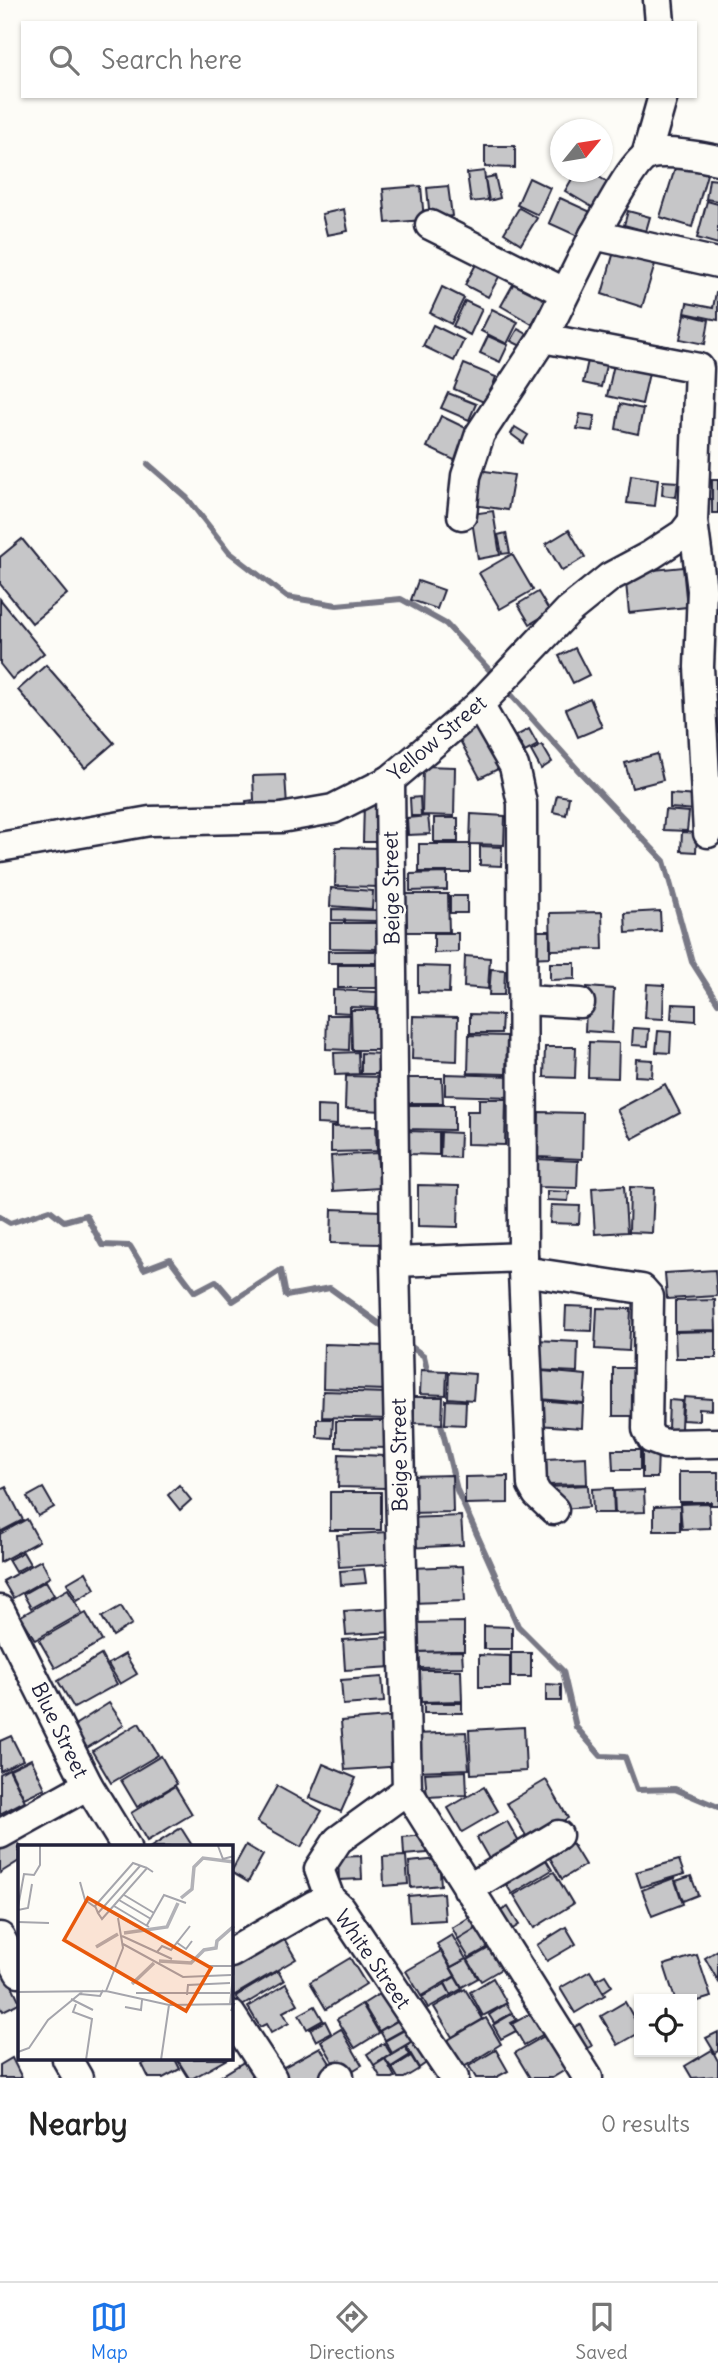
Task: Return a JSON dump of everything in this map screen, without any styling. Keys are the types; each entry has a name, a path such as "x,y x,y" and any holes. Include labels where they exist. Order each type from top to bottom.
{"street":[{"path":"658,0 660,21"},
{"path":"646,156 662,98"},
{"path":"462,515 466,477 480,434 543,338 594,235 635,166 646,156 661,153 718,160"},
{"path":"430,225 564,292"},
{"path":"594,235 718,263"},
{"path":"543,338 709,369 693,521 702,590 699,667 708,833"},
{"name":"Yellow Street","path":"0,847 150,821 281,818 332,809 390,780 482,702 568,611 610,578 683,534 693,521"},
{"path":"482,702 514,766 522,803 523,1264 532,1485 537,1494 554,1510"},
{"name":"Beige Street","path":"390,780 395,1262 407,1790"},
{"path":"524,1000 580,1003"},
{"path":"395,1262 523,1264 642,1289 649,1297 648,1429 652,1439 665,1444 718,1443"},
{"name":"Blue Street","path":"0,1610 88,1785 125,1845"},
{"path":"0,1834 88,1785"},
{"path":"330,1899 319,1869 338,1840 407,1790 588,2078"},
{"path":"468,1889 558,1835"},
{"name":"White Street","path":"233,1953 314,1905 330,1899 341,1908 454,2078"},
{"path":"0,1937 18,1970"},
{"path":"233,2018 272,2078"},
{"path":"68,2060 78,2078"}],"building":[{"path":"485,146 515,146 515,168 485,167"},
{"path":"676,165 707,174 692,227 660,217"},
{"path":"484,171 488,200 471,202 467,173"},
{"path":"495,176 500,198 489,201 485,178"},
{"path":"529,178 550,188 538,215 517,205"},
{"path":"709,179 718,180 718,201 706,199"},
{"path":"570,182 607,182 612,185 597,210 565,191"},
{"path":"421,186 424,220 386,223 383,189"},
{"path":"448,186 452,216 430,219 427,188"},
{"path":"560,198 593,213 582,238 549,223"},
{"path":"707,201 718,204 718,244 697,238"},
{"path":"519,208 537,218 521,244 504,233"},
{"path":"344,209 348,231 327,235 322,214"},
{"path":"628,211 650,217 646,231 624,225"},
{"path":"615,248 656,261 642,307 602,294"},
{"path":"482,253 505,266 488,297 465,285"},
{"path":"516,279 547,296 532,324 501,306"},
{"path":"442,287 464,298 451,324 430,313"},
{"path":"716,292 718,320 685,313 687,303 713,308"},
{"path":"465,301 482,309 470,335 453,326"},
{"path":"492,309 518,322 507,344 481,331"},
{"path":"685,314 709,320 705,344 680,339"},
{"path":"433,325 464,340 454,361 423,346"},
{"path":"518,329 527,334 521,346 511,341"},
{"path":"488,336 508,345 500,362 480,353"},
{"path":"589,356 607,361 601,387 583,383"},
{"path":"464,364 496,377 486,403 454,389"},
{"path":"614,364 649,373 642,404 607,396"},
{"path":"448,393 476,404 469,420 441,408"},
{"path":"620,404 643,409 638,434 616,429"},
{"path":"580,414 595,416 592,431 577,429"},
{"path":"441,416 470,430 456,461 427,447"},
{"path":"515,427 528,435 523,443 511,434"},
{"path":"478,470 514,475 508,510 473,505"},
{"path":"631,475 658,479 655,506 627,503"},
{"path":"712,480 718,480 718,513 712,513"},
{"path":"663,481 678,482 676,497 662,495"},
{"path":"493,511 500,555 478,559 471,514"},
{"path":"569,530 585,557 562,571 546,544"},
{"path":"506,533 510,553 502,554 498,535"},
{"path":"22,539 67,594 32,623 0,584 0,557"},
{"path":"512,554 533,590 500,609 479,573"},
{"path":"683,567 687,607 629,613 625,573"},
{"path":"418,581 444,590 437,609 411,600"},
{"path":"538,592 550,612 530,624 518,604"},
{"path":"0,599 44,653 12,679 0,664"},
{"path":"575,648 589,675 573,683 559,656"},
{"path":"46,665 114,743 85,768 18,690"},
{"path":"590,698 602,727 578,737 566,709"},
{"path":"483,719 508,764 480,778 456,733"},
{"path":"529,729 538,745 525,752 516,736"},
{"path":"542,745 552,762 541,769 531,751"},
{"path":"657,754 663,780 632,788 625,763"},
{"path":"423,766 455,767 454,816 422,815"},
{"path":"285,775 287,807 248,819 246,801 254,800 253,776"},
{"path":"670,794 697,796 696,810 670,808"},
{"path":"557,795 569,797 566,815 553,812"},
{"path":"420,797 421,816 411,816 410,798"},
{"path":"364,803 384,804 384,842 363,842"},
{"path":"665,810 689,812 687,831 663,830"},
{"path":"471,814 505,816 504,845 470,844"},
{"path":"428,816 430,834 408,835 407,818"},
{"path":"434,818 458,818 458,842 434,842"},
{"path":"682,832 697,833 696,852 681,851"},
{"path":"419,844 470,844 470,872 419,872"},
{"path":"480,846 502,847 501,866 480,865"},
{"path":"336,847 381,848 381,887 335,886"},
{"path":"447,873 447,890 410,891 410,874"},
{"path":"331,888 373,891 372,909 330,906"},
{"path":"403,894 448,894 449,932 403,932"},
{"path":"450,896 467,896 467,913 450,913"},
{"path":"332,909 376,910 376,921 332,920"},
{"path":"660,911 661,931 626,933 625,913"},
{"path":"602,912 603,949 551,950 550,913"},
{"path":"330,923 378,923 378,949 330,948"},
{"path":"527,931 550,931 550,957 527,958"},
{"path":"434,933 458,933 458,952 434,953"},
{"path":"328,951 379,951 379,963 328,963"},
{"path":"465,956 490,958 488,989 464,987"},
{"path":"550,963 575,963 575,979 550,980"},
{"path":"338,965 384,965 384,988 338,988"},
{"path":"418,966 450,967 449,993 418,992"},
{"path":"491,969 505,970 504,995 489,995"},
{"path":"647,984 664,985 663,1019 645,1018"},
{"path":"587,987 614,989 612,1033 585,1031"},
{"path":"333,990 377,992 376,1008 350,1007 350,1013 333,1012"},
{"path":"672,1004 696,1005 696,1021 671,1019"},
{"path":"351,1010 385,1010 385,1050 352,1050"},
{"path":"470,1014 502,1015 501,1033 470,1033"},
{"path":"327,1015 350,1015 349,1050 326,1049"},
{"path":"413,1016 458,1017 457,1061 412,1059"},
{"path":"633,1028 649,1029 648,1046 632,1045"},
{"path":"658,1031 671,1032 670,1053 656,1052"},
{"path":"469,1035 507,1036 506,1074 468,1073"},
{"path":"589,1042 619,1043 618,1078 588,1077"},
{"path":"545,1047 576,1047 575,1078 544,1077"},
{"path":"358,1052 359,1074 335,1075 334,1053"},
{"path":"361,1053 383,1054 383,1074 361,1074"},
{"path":"636,1059 653,1060 652,1077 635,1076"},
{"path":"445,1074 513,1076 512,1097 445,1095"},
{"path":"346,1076 384,1077 383,1111 345,1109"},
{"path":"405,1078 442,1078 443,1103 405,1103"},
{"path":"665,1084 680,1113 632,1139 617,1110"},
{"path":"479,1099 506,1099 505,1145 467,1144 467,1111 479,1111"},
{"path":"406,1105 454,1105 454,1130 405,1129"},
{"path":"317,1106 337,1107 337,1125 317,1124"},
{"path":"539,1112 583,1113 582,1159 538,1157"},
{"path":"376,1126 377,1151 331,1152 331,1127"},
{"path":"408,1131 439,1132 439,1155 408,1154"},
{"path":"441,1132 460,1133 459,1158 440,1157"},
{"path":"377,1153 380,1188 333,1191 331,1156"},
{"path":"537,1159 578,1161 577,1188 536,1187"},
{"path":"418,1185 459,1186 458,1227 418,1226"},
{"path":"624,1186 627,1232 595,1234 592,1188"},
{"path":"630,1187 654,1188 652,1233 629,1232"},
{"path":"547,1191 569,1192 568,1201 547,1200"},
{"path":"551,1205 580,1206 579,1224 550,1223"},
{"path":"332,1209 382,1211 381,1244 331,1243"},
{"path":"715,1270 717,1296 667,1299 665,1273"},
{"path":"715,1300 716,1330 675,1331 675,1301"},
{"path":"566,1306 593,1307 592,1331 565,1330"},
{"path":"597,1308 631,1309 629,1351 595,1349"},
{"path":"716,1331 716,1358 676,1358 675,1332"},
{"path":"535,1340 578,1342 577,1372 534,1370"},
{"path":"324,1344 388,1346 387,1390 323,1388"},
{"path":"613,1368 639,1368 639,1416 613,1416"},
{"path":"421,1370 447,1371 446,1395 420,1394"},
{"path":"542,1371 586,1375 584,1403 540,1399"},
{"path":"449,1372 475,1374 473,1400 448,1398"},
{"path":"323,1391 388,1393 388,1419 322,1417"},
{"path":"414,1397 443,1397 442,1424 414,1423"},
{"path":"684,1397 712,1399 712,1410 699,1409 699,1421 682,1420"},
{"path":"446,1400 466,1401 465,1425 445,1424"},
{"path":"539,1400 583,1404 582,1428 537,1425"},
{"path":"669,1400 682,1401 681,1429 668,1429"},
{"path":"317,1419 333,1419 332,1438 317,1437"},
{"path":"336,1421 390,1421 390,1448 336,1447"},
{"path":"642,1449 658,1449 657,1478 642,1478"},
{"path":"612,1450 640,1450 640,1470 613,1470"},
{"path":"339,1454 385,1456 385,1488 338,1487"},
{"path":"586,1457 587,1484 547,1485 546,1459"},
{"path":"679,1472 718,1472 718,1505 711,1505 711,1502 679,1502"},
{"path":"452,1475 453,1512 410,1513 409,1476"},
{"path":"508,1476 508,1503 465,1504 465,1477"},
{"path":"179,1485 191,1500 180,1510 168,1495"},
{"path":"588,1485 589,1507 559,1509 549,1487"},
{"path":"6,1487 23,1520 0,1532 0,1490"},
{"path":"43,1488 54,1507 38,1516 27,1497"},
{"path":"613,1488 614,1513 593,1513 592,1489"},
{"path":"644,1490 645,1512 615,1513 614,1491"},
{"path":"330,1492 381,1492 381,1530 330,1530"},
{"path":"709,1503 710,1528 682,1529 680,1504"},
{"path":"680,1506 680,1531 654,1531 654,1507"},
{"path":"461,1516 463,1545 408,1548 407,1518"},
{"path":"27,1519 39,1541 0,1562 0,1534"},
{"path":"388,1532 389,1564 339,1567 337,1535"},
{"path":"23,1552 30,1564 15,1572 8,1560"},
{"path":"41,1560 50,1577 13,1598 3,1581"},
{"path":"463,1566 465,1601 412,1603 411,1568"},
{"path":"364,1569 366,1583 341,1585 340,1571"},
{"path":"86,1572 95,1589 77,1600 67,1583"},
{"path":"46,1581 54,1595 31,1608 23,1594"},
{"path":"68,1589 82,1613 35,1640 21,1616"},
{"path":"121,1606 132,1624 113,1636 102,1617"},
{"path":"392,1608 394,1632 346,1635 344,1611"},
{"path":"86,1613 102,1641 55,1668 39,1640"},
{"path":"464,1622 464,1651 413,1652 412,1623"},
{"path":"484,1626 512,1627 512,1649 484,1649"},
{"path":"390,1637 392,1667 345,1670 343,1640"},
{"path":"462,1651 463,1667 420,1668 419,1652"},
{"path":"511,1653 531,1653 531,1677 511,1677"},
{"path":"125,1654 137,1674 120,1684 108,1664"},
{"path":"101,1655 117,1684 74,1708 58,1681"},
{"path":"479,1655 510,1656 510,1687 479,1687"},
{"path":"420,1670 461,1670 462,1701 421,1702"},
{"path":"382,1677 384,1702 343,1705 341,1680"},
{"path":"546,1684 561,1685 561,1701 546,1701"},
{"path":"109,1703 124,1725 87,1748 73,1726"},
{"path":"424,1703 462,1703 462,1713 424,1713"},
{"path":"399,1716 403,1766 345,1770 341,1721"},
{"path":"139,1723 158,1755 111,1783 92,1751"},
{"path":"524,1727 526,1771 471,1774 469,1730"},
{"path":"466,1732 469,1769 417,1771 415,1734"},
{"path":"11,1736 23,1760 0,1771 0,1741"},
{"path":"161,1756 177,1784 137,1807 121,1780"},
{"path":"31,1759 45,1788 24,1798 10,1769"},
{"path":"323,1764 356,1778 341,1812 309,1798"},
{"path":"9,1769 25,1801 0,1814 0,1774"},
{"path":"466,1771 467,1795 427,1797 425,1773"},
{"path":"546,1780 568,1818 529,1841 507,1803"},
{"path":"175,1786 192,1814 147,1841 131,1813"},
{"path":"277,1786 322,1811 301,1847 257,1822"},
{"path":"484,1787 498,1811 462,1832 448,1808"},
{"path":"507,1821 523,1849 493,1866 477,1838"},
{"path":"181,1828 192,1845 154,1845"},
{"path":"13,1834 20,1845 18,1862 0,1873 0,1842"},
{"path":"426,1835 427,1853 404,1855 403,1837"},
{"path":"568,1837 585,1865 562,1879 545,1849"},
{"path":"246,1845 263,1855 248,1882 233,1873"},
{"path":"540,1850 552,1870 512,1894 500,1874"},
{"path":"361,1856 362,1879 339,1880 338,1857"},
{"path":"406,1856 408,1884 384,1886 383,1857"},
{"path":"439,1859 441,1885 411,1888 409,1862"},
{"path":"679,1860 684,1874 641,1887 636,1872"},
{"path":"554,1872 573,1904 534,1928 514,1895"},
{"path":"691,1876 698,1895 683,1901 676,1881"},
{"path":"674,1878 683,1904 652,1916 642,1890"},
{"path":"443,1893 445,1920 410,1922 408,1896"},
{"path":"508,1907 519,1925 506,1933 494,1914"},
{"path":"475,1914 481,1925 458,1939 452,1928"},
{"path":"481,1926 492,1945 469,1958 458,1940"},
{"path":"566,1927 576,1944 547,1961 537,1945"},
{"path":"279,1930 296,1959 233,1996 233,1957"},
{"path":"452,1935 466,1959 451,1967 437,1944"},
{"path":"491,1947 503,1968 481,1981 468,1960"},
{"path":"718,1950 718,1981 705,1958"},
{"path":"441,1951 455,1976 421,1996 406,1971"},
{"path":"697,1955 711,1997 697,2001 697,1994 673,1994 664,1965"},
{"path":"350,1958 366,1984 326,2009 310,1982"},
{"path":"467,1959 478,1978 462,1987 451,1968"},
{"path":"0,1961 18,1998 18,2004 3,2011 0,2006"},
{"path":"278,1971 284,1981 242,2006 236,1996"},
{"path":"590,1971 605,1995 575,2013 560,1988"},
{"path":"605,1975 612,1986 603,1992 596,1980"},
{"path":"455,1977 462,1989 451,1995 445,1983"},
{"path":"493,1978 507,2003 483,2016 470,1992"},
{"path":"286,1984 298,2004 283,2012 289,2023 271,2033 266,2024 260,2027 248,2007"},
{"path":"445,1984 451,1995 428,2008 422,1997"},
{"path":"387,1989 403,2017 379,2031 363,2004"},
{"path":"465,1989 483,2019 452,2037 434,2007"},
{"path":"625,2002 634,2018 634,2036 618,2045 601,2016"},
{"path":"362,2004 379,2033 355,2048 337,2019"},
{"path":"506,2004 512,2013 494,2023 489,2015"},
{"path":"315,2006 323,2020 307,2029 299,2015"},
{"path":"539,2009 551,2030 524,2045 512,2024"},
{"path":"512,2014 517,2020 511,2023 516,2031 501,2039 493,2025"},
{"path":"406,2016 412,2025 385,2040 380,2031"},
{"path":"486,2018 501,2044 462,2068 446,2041"},
{"path":"325,2021 331,2033 316,2041 310,2029"},
{"path":"580,2024 592,2046 581,2052 568,2031"},
{"path":"412,2026 419,2037 392,2053 385,2041"},
{"path":"341,2029 362,2065 342,2077 321,2041"},
{"path":"553,2031 572,2066 552,2078 530,2078 515,2053"},
{"path":"718,2032 718,2051 715,2053 706,2038"},
{"path":"416,2040 429,2061 419,2068 406,2046"},
{"path":"384,2043 391,2054 374,2065 367,2054"},
{"path":"320,2047 336,2073 328,2078 287,2078 282,2068"},
{"path":"405,2047 410,2055 391,2067 385,2059"},
{"path":"496,2050 508,2071 495,2078 476,2078 469,2066"},
{"path":"712,2050 718,2061 718,2076 692,2078 685,2066"},
{"path":"411,2056 419,2069 404,2078 398,2078 392,2068"},
{"path":"12,2058 22,2078 0,2078 0,2065"},
{"path":"385,2059 395,2077 393,2078 381,2078 374,2066"},
{"path":"150,2060 176,2060 180,2069 163,2078 149,2078 142,2064"},
{"path":"178,2060 225,2060 193,2078 189,2078"},
{"path":"247,2060 258,2078 218,2078"}],"waterway":[{"path":"148,464 187,498 229,552 287,597 337,605 401,599 446,624 496,677"},
{"path":"505,688 664,861 692,962 718,1003"},
{"path":"0,1217 10,1223 50,1210 64,1221 86,1215 102,1245 130,1246 144,1269 170,1259 195,1292 216,1281 233,1301 281,1270 286,1296 330,1288 388,1330"},
{"path":"406,1343 424,1356 429,1378"},
{"path":"439,1416 457,1490 518,1626 563,1671 576,1727 601,1756 625,1757 637,1790 675,1789 718,1807"}]}
